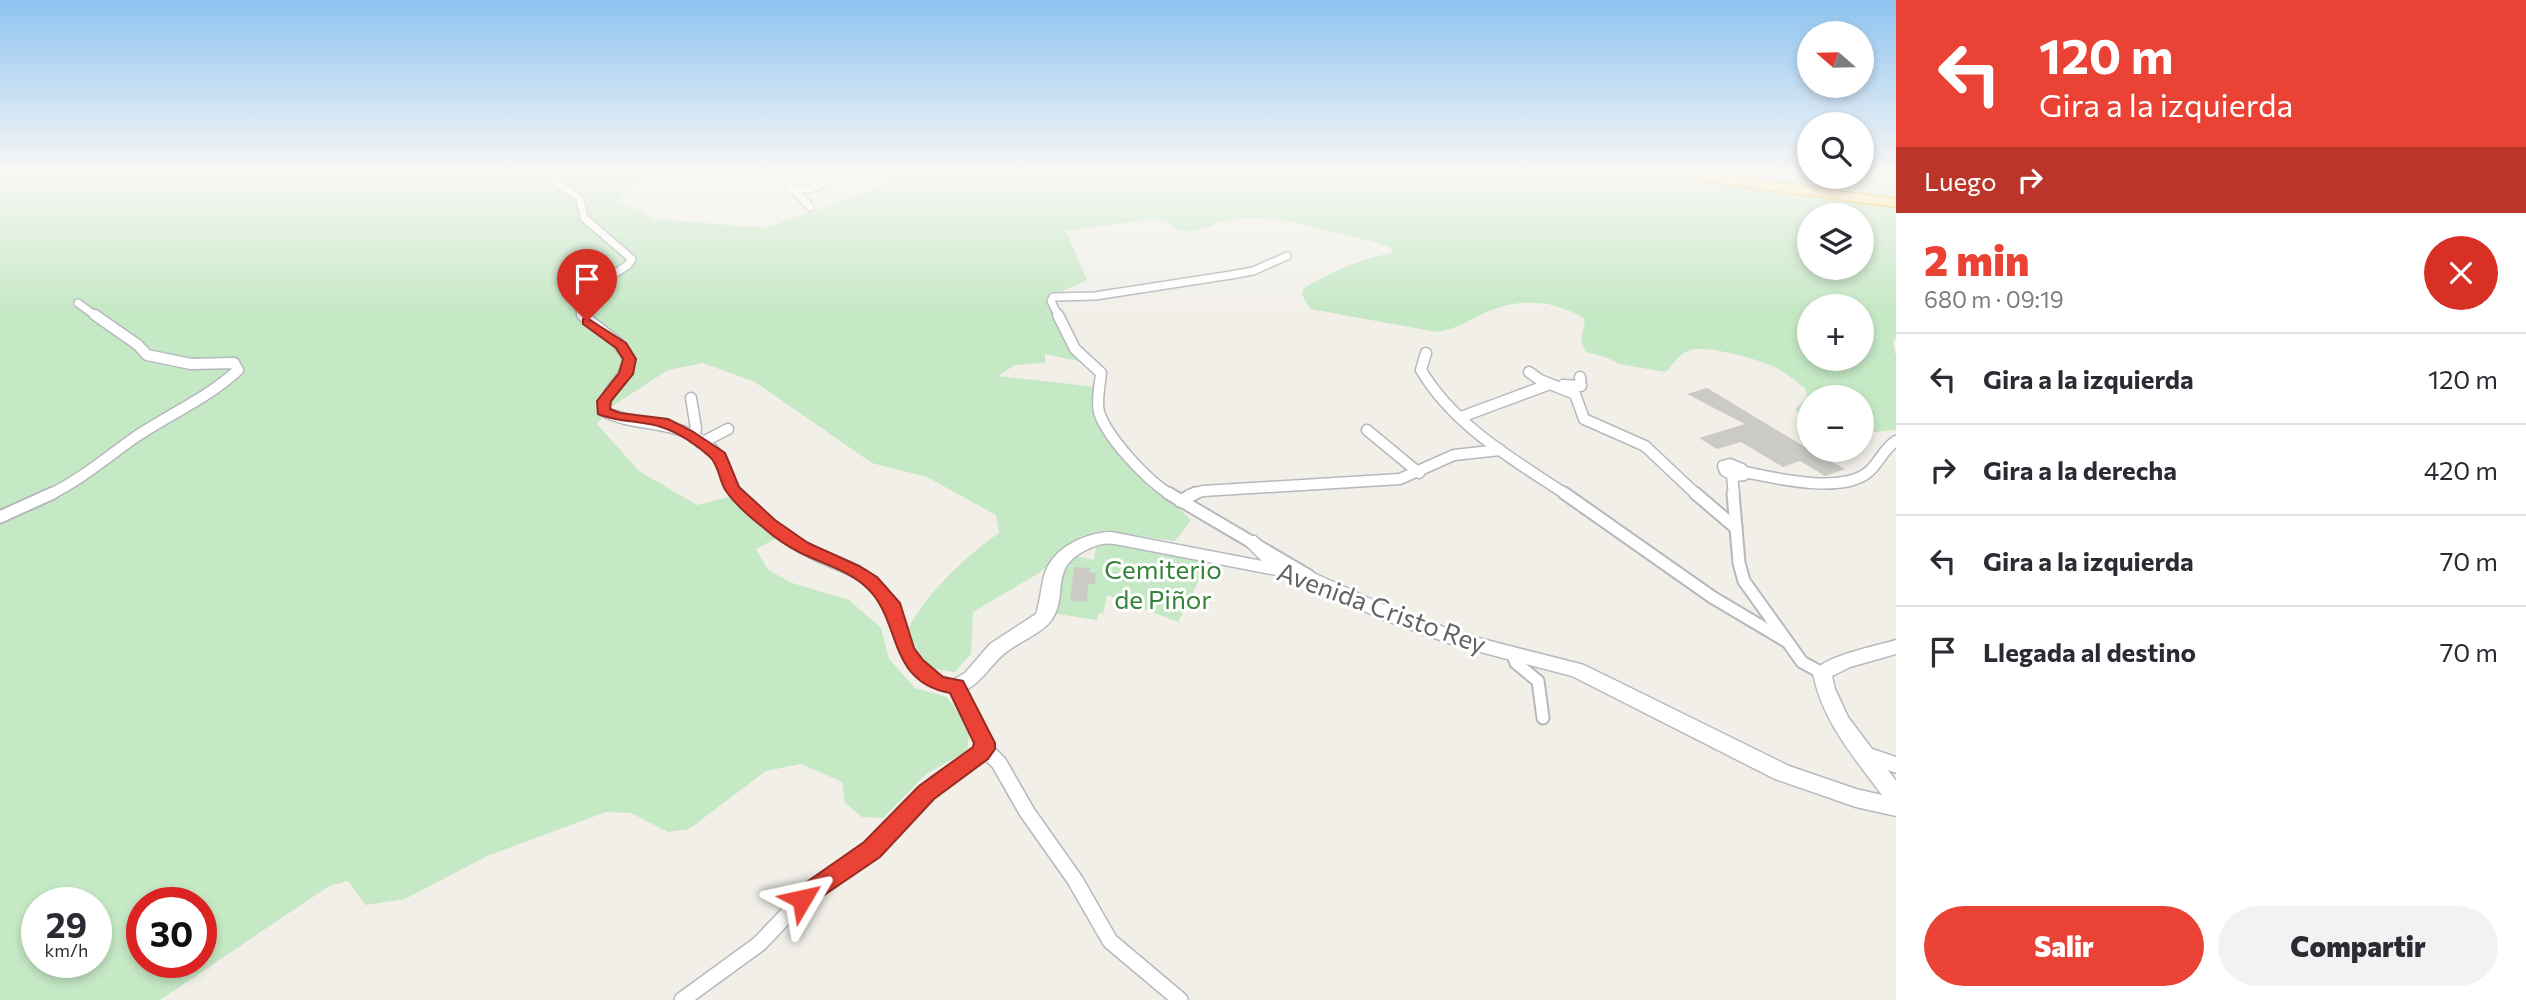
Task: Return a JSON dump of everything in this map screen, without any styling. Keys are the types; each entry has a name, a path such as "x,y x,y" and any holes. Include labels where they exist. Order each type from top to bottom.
{"street":[{"path":"587,221 600,235 629,254 632,259 628,265 585,293 577,303 582,316 622,345 629,359 626,374 604,401 603,411 618,417 662,422 698,441 719,457 732,489 769,524 802,547 861,575 880,589 891,603 905,650 916,665 938,683 956,687 982,737 985,749 999,763 1027,812 1075,880 1110,941 1180,1000"},
{"path":"1287,256 1237,274 1095,296 1051,299 1075,349 1101,373 1098,408 1107,428 1160,488 1311,578"},
{"path":"0,517 57,491 94,469 135,438 225,382 238,370 234,363 191,363 146,355 138,345 78,303"},
{"path":"1426,353 1421,366 1423,376 1461,417 1501,450 1623,533 1714,601 1786,640"},
{"path":"1530,372 1577,397 1581,418 1645,446 1736,528"},
{"path":"1461,417 1553,385 1580,386 1580,377"},
{"path":"691,398 698,427 698,441"},
{"path":"698,441 728,429"},
{"path":"1367,430 1419,473"},
{"path":"1896,441 1889,444 1866,474 1847,481 1824,482 1738,474 1736,528 1739,563 1744,581 1802,662 1822,673 1827,697 1896,797"},
{"path":"1180,501 1188,495 1203,491 1396,480 1419,473 1441,459 1479,450 1501,450"},
{"name":"Avenida Cristo Rey","path":"956,687 972,678 997,649 1038,624 1046,612 1057,561 1067,552 1096,539 1115,538 1272,567 1311,578 1387,614 1460,640 1593,676 1795,778 1896,807"},
{"path":"1249,540 1270,559 1272,567"},
{"path":"1822,673 1844,662 1896,647"},
{"path":"1512,653 1516,664 1538,681 1543,718"},
{"path":"682,1000 759,944 802,899 872,849 926,792 985,749"},
{"path":"1865,754 1896,765"}],"green space":[{"path":"0,221 675,221 766,228 786,221 1140,221 1066,231 1087,280 1046,299 1072,348 1083,362 1045,354 1045,363 1015,365 998,376 1097,387 1099,420 1191,520 1175,541 1110,532 1081,536 1039,573 973,612 971,654 955,672 928,668 907,632 924,604 947,577 999,533 996,515 927,477 872,463 755,382 703,363 668,370 611,407 597,424 639,471 697,505 729,497 779,537 756,549 768,570 792,583 849,600 881,628 889,659 915,688 947,697 970,729 967,751 926,774 883,818 862,817 845,803 842,782 801,764 766,771 689,829 668,832 631,813 606,812 487,856 405,899 366,905 348,881 329,886 217,962 217,887 126,887 126,978 193,978 160,1000 0,1000"},
{"path":"1166,221 1226,221 1199,230 1181,231"},
{"path":"1279,221 1797,221 1797,280 1874,280 1874,221 1896,221 1896,337 1893,343 1896,356 1896,430 1874,432 1874,385 1800,385 1775,367 1753,359 1707,349 1690,350 1666,372 1619,364 1586,352 1581,342 1585,319 1549,304 1525,303 1500,307 1437,332 1311,309 1302,295 1303,289 1356,263 1391,253 1393,249 1367,240"},
{"name":"Cemiterio de Piñor","path":"1110,542 1209,560 1178,622 1107,595 1103,614 1099,613 1097,620 1051,613 1060,566 1076,556 1094,560 1096,546"}],"building":[{"path":"1707,388 1797,442 1797,462 1783,467 1741,442 1717,449 1699,438 1745,424 1687,394"},
{"path":"1802,462 1832,462 1845,469 1825,476"},
{"path":"1074,567 1090,568 1089,572 1096,573 1095,584 1088,584 1087,602 1070,601"}],"route":[{"path":"587,321 622,345 629,359 626,374 604,401 603,411 618,417 662,422 676,427 705,445 722,460 732,489 769,524 802,547 853,570 880,589 894,609 905,650 930,679 956,687 985,743 985,749 981,753 926,792 884,839 802,899"}]}
